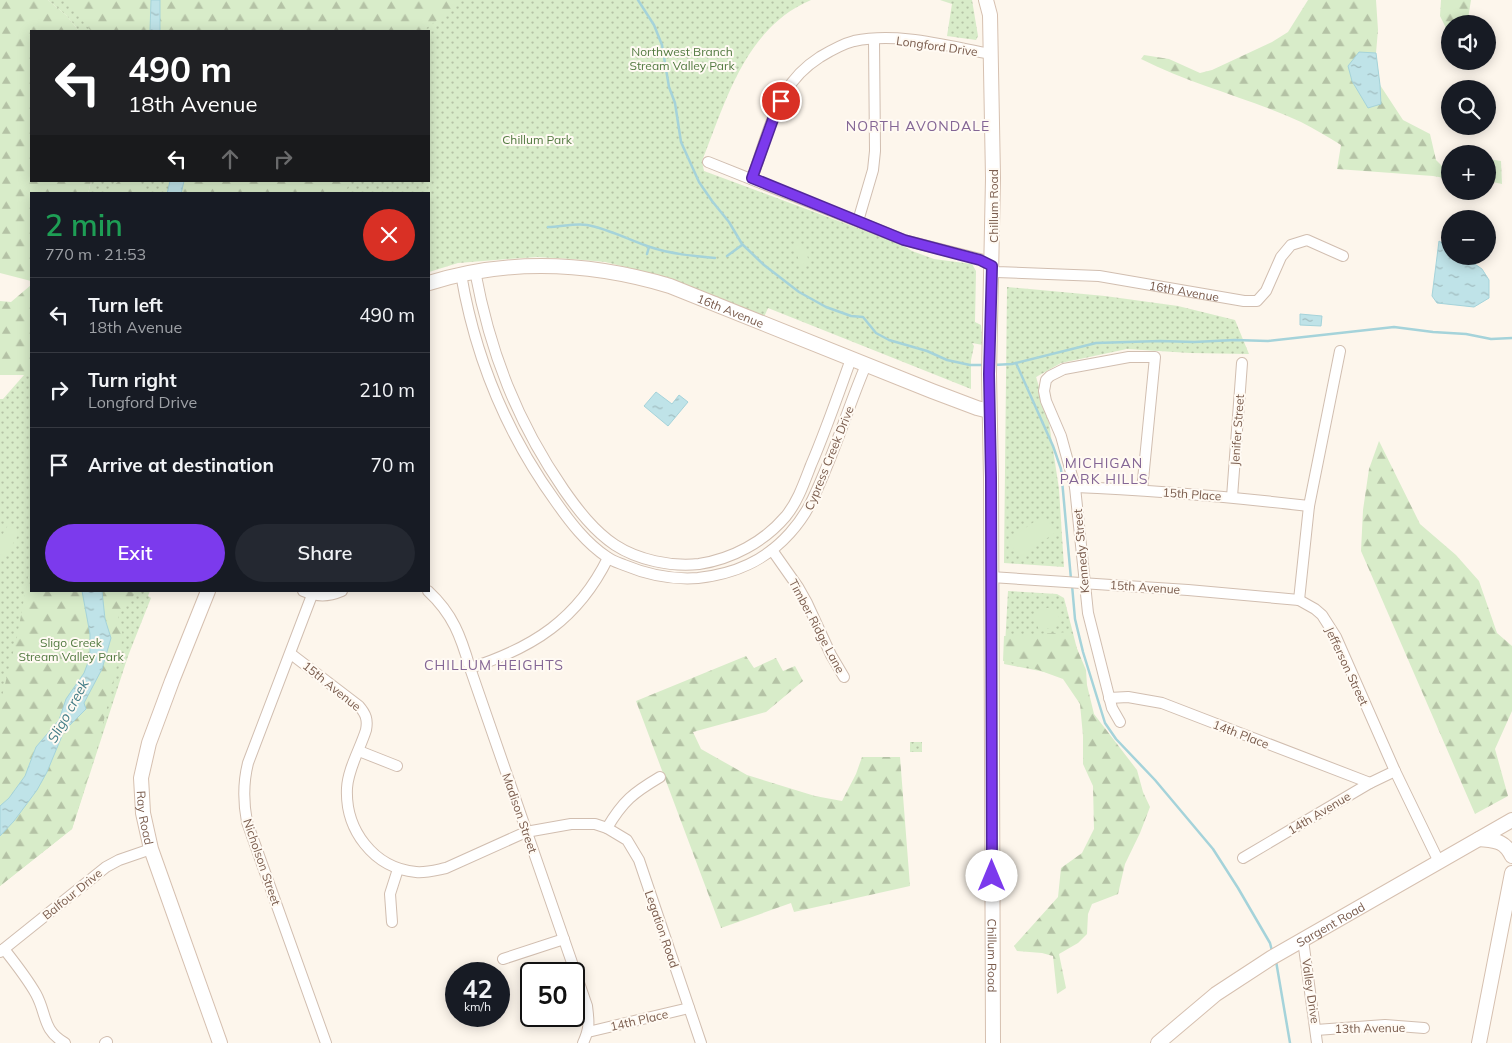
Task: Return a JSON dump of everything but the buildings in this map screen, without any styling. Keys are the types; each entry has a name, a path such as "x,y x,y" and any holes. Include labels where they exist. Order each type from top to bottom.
{"main road":[{"name":"Chillum Road","path":"986,0 990,15 993,174 989,358 993,1043"},
{"path":"990,15 996,0"},
{"name":"16th Avenue","path":"461,274 508,267 556,265 594,268 634,276 670,286 968,405 989,411"},
{"path":"430,283 461,274"},
{"name":"Ray Road","path":"208,592 149,743 141,778 143,813 151,849 220,1043"},
{"name":"Sargent Road","path":"1158,1043 1216,994 1274,956 1512,820"},
{"path":"1479,839 1498,841 1508,848 1512,856"},
{"path":"1479,1043 1512,873"}],"street":[{"name":"Longford Drive","path":"752,178 776,111 786,91 813,62 840,46 854,41 905,39 991,54"},
{"path":"858,221 873,170 875,151 874,40"},
{"path":"708,162 904,240 980,260 992,266"},
{"name":"16th Avenue","path":"992,266 996,272 1099,276 1257,302 1266,291 1281,257 1291,245 1306,240 1343,256"},
{"name":"Cypress Creek Drive","path":"475,271 496,357 516,406 540,454 574,504 603,536 622,549 645,559 691,565 723,559 764,538 774,530 796,501 834,410 851,359"},
{"name":"Cypress Creek Drive","path":"461,274 473,331 492,388 517,441 545,487 572,524 608,558 656,576 673,579 691,579 735,571 772,550 790,534 812,505 866,365"},
{"path":"1300,600 1309,506 1340,351"},
{"name":"Kennedy Street","path":"1120,722 1113,711 1092,631 1075,582 1075,487 1060,436 1046,401 1044,391 1046,380 1050,376 1064,369 1089,363 1130,357 1154,357 1142,490"},
{"name":"Jenifer Street","path":"1232,497 1242,364"},
{"name":"15th Place","path":"1075,487 1232,497 1309,506"},
{"name":"Timber Ridge Lane","path":"772,550 798,587 815,618 830,655 844,677"},
{"path":"470,668 517,651 554,626 565,617 589,590 608,558"},
{"name":"15th Avenue","path":"991,577 1188,590 1300,600"},
{"path":"308,593 329,596 339,592"},
{"name":"Madison Street","path":"429,592 448,613 458,630 564,939 586,1006 589,1021 588,1032 583,1043"},
{"name":"Nicholson Street","path":"308,593 291,654 248,763 244,783 244,805 250,831 326,1043"},
{"name":"Jefferson Street","path":"1300,600 1315,608 1329,626 1439,862"},
{"name":"15th Avenue","path":"291,654 360,706 364,712 368,723 350,772 347,786 347,802 350,820 363,842 372,853 383,861 398,869 416,872 446,868 526,832 577,824 595,824 607,828"},
{"name":"14th Place","path":"1109,698 1128,697 1162,703 1370,783"},
{"path":"359,750 397,766"},
{"name":"14th Avenue","path":"1244,858 1370,783 1395,771"},
{"path":"607,828 620,807 630,796 660,777"},
{"name":"Legation Road","path":"607,828 627,840 639,860 701,1043"},
{"name":"Balfour Drive","path":"2,951 106,867 151,849"},
{"path":"392,922 390,894 398,869"},
{"path":"503,959 564,939"},
{"name":"Valley Drive","path":"1303,940 1317,1043"},
{"path":"2,951 37,995 50,1031 65,1043"},
{"name":"14th Place","path":"588,1032 689,1008"},
{"name":"13th Avenue","path":"1316,1030 1385,1026 1424,1028"}],"green space":[{"path":"0,0 48,0 67,16 78,30 30,30 30,182 91,182 88,192 30,192 30,281 0,273"},
{"name":"Chillum Park","path":"48,0 811,0 788,12 769,29 754,47 741,68 720,114 702,161 704,171 900,244 912,251 934,259 972,264 976,271 975,322 981,325 983,345 972,343 974,346 971,360 971,389 768,308 764,317 677,282 605,262 537,257 458,263 430,272 430,192 88,192 91,182 430,182 430,30 78,30 67,16"},
{"path":"65,0 151,0 150,30 90,30"},
{"path":"160,0 457,0 455,8 423,30 160,30"},
{"path":"940,0 972,0 978,36 976,40 947,36 952,4"},
{"path":"1308,0 1376,0 1378,30 1376,53 1380,85 1403,120 1430,134 1436,160 1441,165 1441,177 1337,169 1341,145 1316,130 1281,113 1180,76 1141,59 1144,55 1169,59 1200,73 1212,70 1272,42 1288,32"},
{"path":"1441,0 1471,0 1469,15 1441,15 1441,18 1440,16"},
{"path":"1496,160 1501,161 1502,184 1496,183"},
{"path":"118,182 136,182 147,192 106,192"},
{"path":"184,182 350,182 346,192 181,192"},
{"path":"804,244 809,262 800,265 795,246"},
{"path":"30,286 30,375 0,375 0,301 11,302"},
{"path":"1007,287 1105,296 1178,306 1235,320 1249,354 1127,349 1061,363 1036,377 1048,416 1059,489 1064,567 1004,563"},
{"name":"Sligo Creek Stream Valley Park","path":"30,368 30,592 150,592 148,596 151,598 128,656 72,829 0,886 0,399 3,399"},
{"path":"1379,441 1420,524 1456,555 1479,581 1497,633 1512,646 1512,711 1495,749 1508,796 1475,814 1361,551 1363,510 1369,469"},
{"path":"1044,515 1056,532 1020,557 1008,540"},
{"path":"8,525 20,532 5,557 0,554 0,539"},
{"path":"30,566 30,592 82,592 90,634 90,657 84,673 66,699 60,720 36,747 25,775 9,798 0,806 0,704 17,637"},
{"path":"1008,591 1057,594 1064,598 1085,680 1004,664"},
{"path":"102,592 136,592 118,616 123,636 113,683 96,752 72,829 0,886 0,836 37,790 47,772 64,731 86,709 84,703 102,669 111,638 105,619"},
{"path":"1056,606 1061,625 1039,631 1034,611"},
{"path":"1070,632 1086,670 1087,685 1094,714 1137,770 1143,792 1150,807 1125,864 1118,894 1092,904 1088,914 1087,934 1078,943 1059,954 1066,988 1057,994 1053,956 1017,951 1014,946 1058,897 1061,868 1082,853 1094,829 1093,786 1083,764 1080,704 1063,679 1022,664 1003,661 1004,636"},
{"path":"746,656 754,668 776,658 783,671 795,666 803,681 766,712 693,732 701,749 747,775 815,796 842,801 856,774 862,757 900,757 910,886 794,912 791,903 721,928 636,701"},
{"path":"910,742 922,742 922,752 910,752"}],"water":[{"path":"151,0 160,0 160,30 150,30"},
{"path":"1359,52 1376,53 1381,104 1368,108 1352,81 1348,66"},
{"path":"170,182 184,182 181,192 167,192"},
{"path":"1439,241 1441,242 1441,265 1476,265 1482,269 1489,280 1489,298 1474,307 1437,303 1432,296"},
{"path":"1300,314 1322,316 1321,326 1300,325"},
{"path":"656,392 672,404 679,395 688,402 668,426 644,406"},
{"name":"Sligo creek","path":"82,592 102,592 105,619 111,638 102,669 84,703 86,709 64,731 47,772 37,790 14,821 0,836 0,806 9,798 25,776 36,747 59,720 66,699 84,673 90,657 90,634"}],"waterway":[{"path":"638,0 654,25 662,45 669,87 675,103 681,142 699,182 729,222 742,244 764,265 799,292 826,307 851,316 863,317 876,333 889,340 927,351 947,360 970,365 985,365"},
{"path":"548,227 587,225 658,249 715,258"},
{"path":"727,256 742,245"},
{"path":"647,254 649,247"},
{"path":"993,365 1012,364 1096,343 1268,341 1394,327 1466,334 1491,339 1512,338"},
{"path":"1016,363 1053,446 1061,469 1071,579"},
{"path":"1072,585 1075,619 1105,723 1116,739 1155,780 1213,849 1270,943 1272,951"},
{"path":"1276,961 1290,1043"}],"district":[{"name":"NORTH AVONDALE","path":"918,126"},
{"name":"MICHIGAN PARK HILLS","path":"1104,472"},
{"name":"CHILLUM HEIGHTS","path":"494,665"}],"route":[{"path":"781,101 752,178 904,240 980,260 992,266 989,418 991,478 992,876"}],"park label":[{"name":"Northwest Branch Stream Valley Park","path":"682,58"}]}
